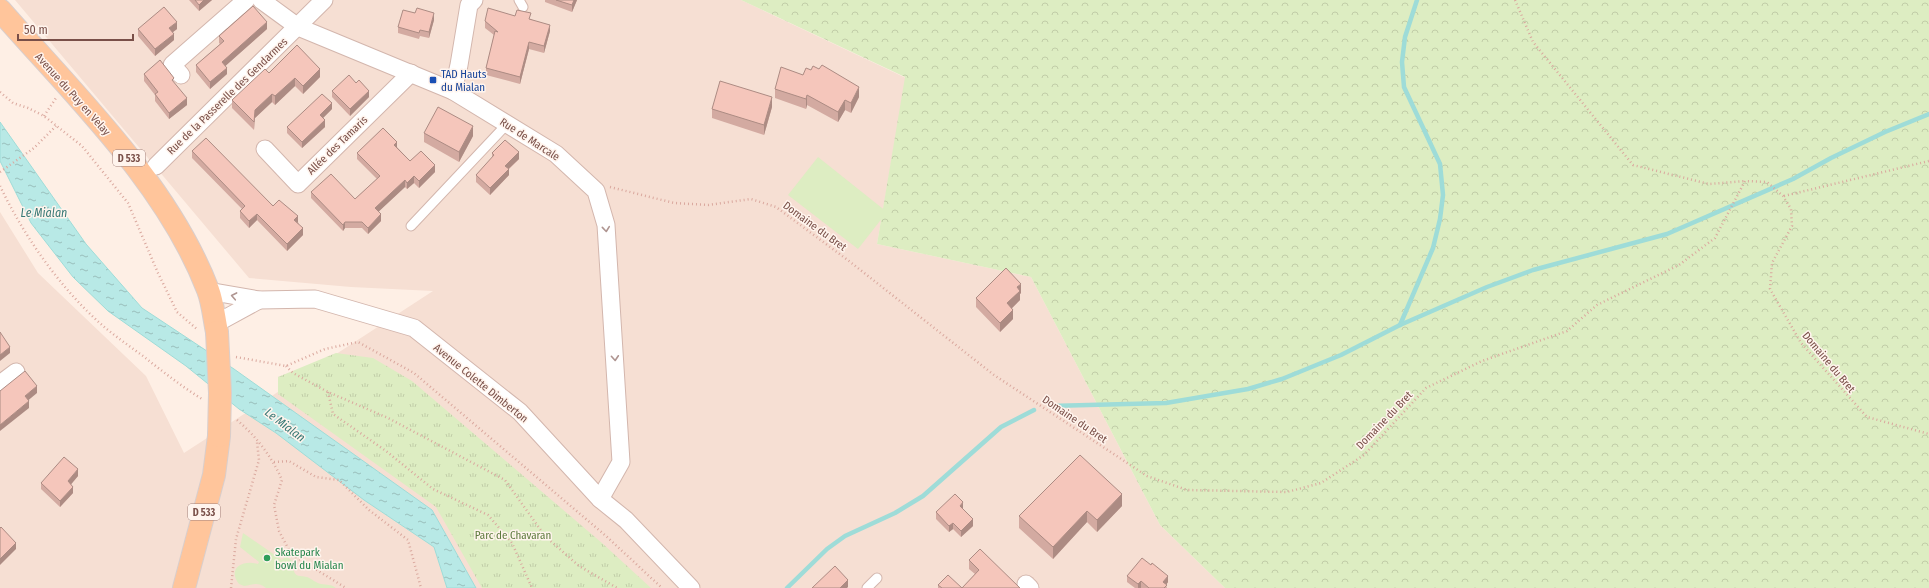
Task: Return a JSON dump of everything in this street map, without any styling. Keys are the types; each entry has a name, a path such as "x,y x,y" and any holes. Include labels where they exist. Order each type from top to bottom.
{"main road":[{"name":"Avenue du Puy en Velay","path":"0,10 123,150 136,167 158,197 186,244 208,291 220,393 219,436 214,475 184,588"}],"street":[{"path":"181,75 172,65 246,0"},
{"name":"Rue de Marcale","path":"261,0 298,27 453,91 556,154 596,191"},
{"name":"Rue de la Passerelle des Gendarmes","path":"156,166 324,0"},
{"path":"453,91 469,5 474,0"},
{"name":"Allée des Tamaris","path":"265,149 298,184 411,73"},
{"path":"596,191 606,225 621,462 600,499"},
{"name":"Avenue Colette Dimberton","path":"208,291 259,300 315,299 414,328 520,412 600,499 626,520 691,588"},
{"name":"Avenue Colette Dimberton","path":"212,330 259,300"},
{"path":"0,384 16,372"}],"lane":[{"path":"411,226 507,124"},
{"path":"867,588 877,578"}],"path":[{"path":"1515,0 1533,42 1633,165 1709,184 1745,181"},
{"path":"0,92 14,102 44,116 82,146 128,203 158,273 178,312 212,330"},
{"path":"0,172 34,148 56,126"},
{"path":"1783,196 1929,161"},
{"name":"Domaine du Bret","path":"596,191 612,186 674,203 708,205 751,199 776,207 849,261 994,375 1147,476 1187,490 1287,492 1321,483 1364,455 1426,388 1482,361 1567,331 1597,305 1679,265 1715,238 1745,181 1767,182 1783,196 1791,209 1792,226 1772,263 1770,288 1801,343 1867,417 1929,434"},
{"path":"0,186 14,216 41,255 70,291 102,324 181,386 206,401"},
{"path":"233,355 239,359 286,366 325,349 358,342 414,373 606,536 662,588"},
{"path":"286,366 293,373 328,392 388,418 505,480 545,536 579,566 617,588"},
{"path":"328,392 333,414 386,451 433,489 488,515 512,543 532,588"},
{"path":"232,417 238,420 257,440 274,462 282,480 274,504 279,531 291,554 346,588"},
{"path":"231,588 236,539 259,460 257,440"},
{"path":"274,462 289,461 316,477 339,480 369,510 408,540 422,588"}],"shaded area":[{"path":"15,0 741,0 906,78 877,244 1031,277 1160,525 1225,588 0,588 0,212 38,273 146,376 184,453 433,291 351,287 249,278"}],"green space":[{"path":"741,0 1929,0 1929,588 1225,588 1160,525 1031,277 877,244 905,77"},
{"path":"818,157 887,212 858,249 788,195"},
{"name":"Parc de Chavaran","path":"336,353 373,358 412,381 602,543 651,588 482,588 436,507 278,394 278,377"},
{"name":"Skatepark bowl du Mialan","path":"243,533 282,560 286,556 296,564 293,569 298,576 307,577 319,583 331,585 336,588 266,588 257,584 244,586 239,584 235,574 238,566 247,563 258,564 259,562 240,547"}],"water":[{"name":"Le Mialan","path":"0,122 86,244 142,308 234,369 432,510 476,588 447,588 434,547 364,500 276,433 239,409 186,366 108,311 73,277 31,223 0,161"}],"building":[{"path":"195,0 204,0 199,5"},
{"path":"556,0 574,0 572,5"},
{"path":"253,6 267,22 222,62 227,68 210,82 196,65 224,41 219,36"},
{"path":"164,7 177,22 169,28 174,34 155,49 138,29"},
{"path":"417,8 434,13 429,32 420,30 419,33 398,27 403,10 415,13"},
{"path":"488,8 515,16 517,10 531,13 529,19 550,25 544,46 529,42 520,77 486,68 495,31 498,32 485,21"},
{"path":"297,45 320,69 303,86 295,78 275,96 272,94 255,110 254,122 232,100 265,69 269,73"},
{"path":"160,60 174,78 172,80 187,98 169,113 155,94 158,92 144,74"},
{"path":"822,65 859,87 851,103 845,100 838,112 807,95 806,99 775,89 781,67 803,75 806,68 811,70 813,66 819,69"},
{"path":"349,75 356,83 359,80 369,91 350,109 332,91"},
{"path":"720,81 772,97 764,125 712,109"},
{"path":"322,94 332,103 320,115 325,120 302,142 287,127"},
{"path":"438,107 473,126 459,152 424,133"},
{"path":"383,128 397,142 394,145 410,161 421,151 435,165 419,181 414,176 407,183 405,180 375,208 381,214 368,228 362,222 345,222 343,225 311,192 331,174 355,199 380,176 357,153"},
{"path":"206,138 273,206 279,200 298,216 294,220 303,228 287,244 257,214 249,221 240,211 245,206 192,151"},
{"path":"505,140 519,152 505,166 509,169 490,188 476,175 494,155 492,153"},
{"path":"1006,268 1021,284 1017,287 1020,291 1007,303 1013,310 1000,323 976,298"},
{"path":"0,332 10,347 0,355"},
{"path":"25,371 37,386 25,396 29,401 0,425 0,391"},
{"path":"1080,455 1122,494 1097,520 1087,511 1053,547 1019,516"},
{"path":"64,457 78,469 68,481 73,487 60,501 41,483"},
{"path":"955,494 963,502 960,506 973,519 961,531 953,523 949,526 936,512"},
{"path":"1,527 16,543 0,559 0,528"},
{"path":"980,549 1020,588 962,588 979,570 969,560"},
{"path":"1142,558 1151,565 1152,563 1168,576 1163,582 1167,585 1164,588 1149,588 1141,581 1138,584 1127,576"},
{"path":"835,566 848,580 840,588 812,588"},
{"path":"948,575 962,588 942,588 938,585"}],"waterway":[{"path":"1400,325 1433,248 1440,219 1443,195 1440,164 1404,87 1402,62 1405,37 1417,0"},
{"path":"1050,406 1166,403 1248,389 1282,379 1341,355 1400,325 1487,287 1533,270 1667,234 1793,179 1831,158 1885,132 1929,114"},
{"path":"787,588 827,549 845,536 895,513 923,496 1001,427 1034,410"}],"place":[{"name":"TAD Hauts du Mialan","path":"433,80"},
{"name":"Skatepark bowl du Mialan","path":"267,558"}]}
